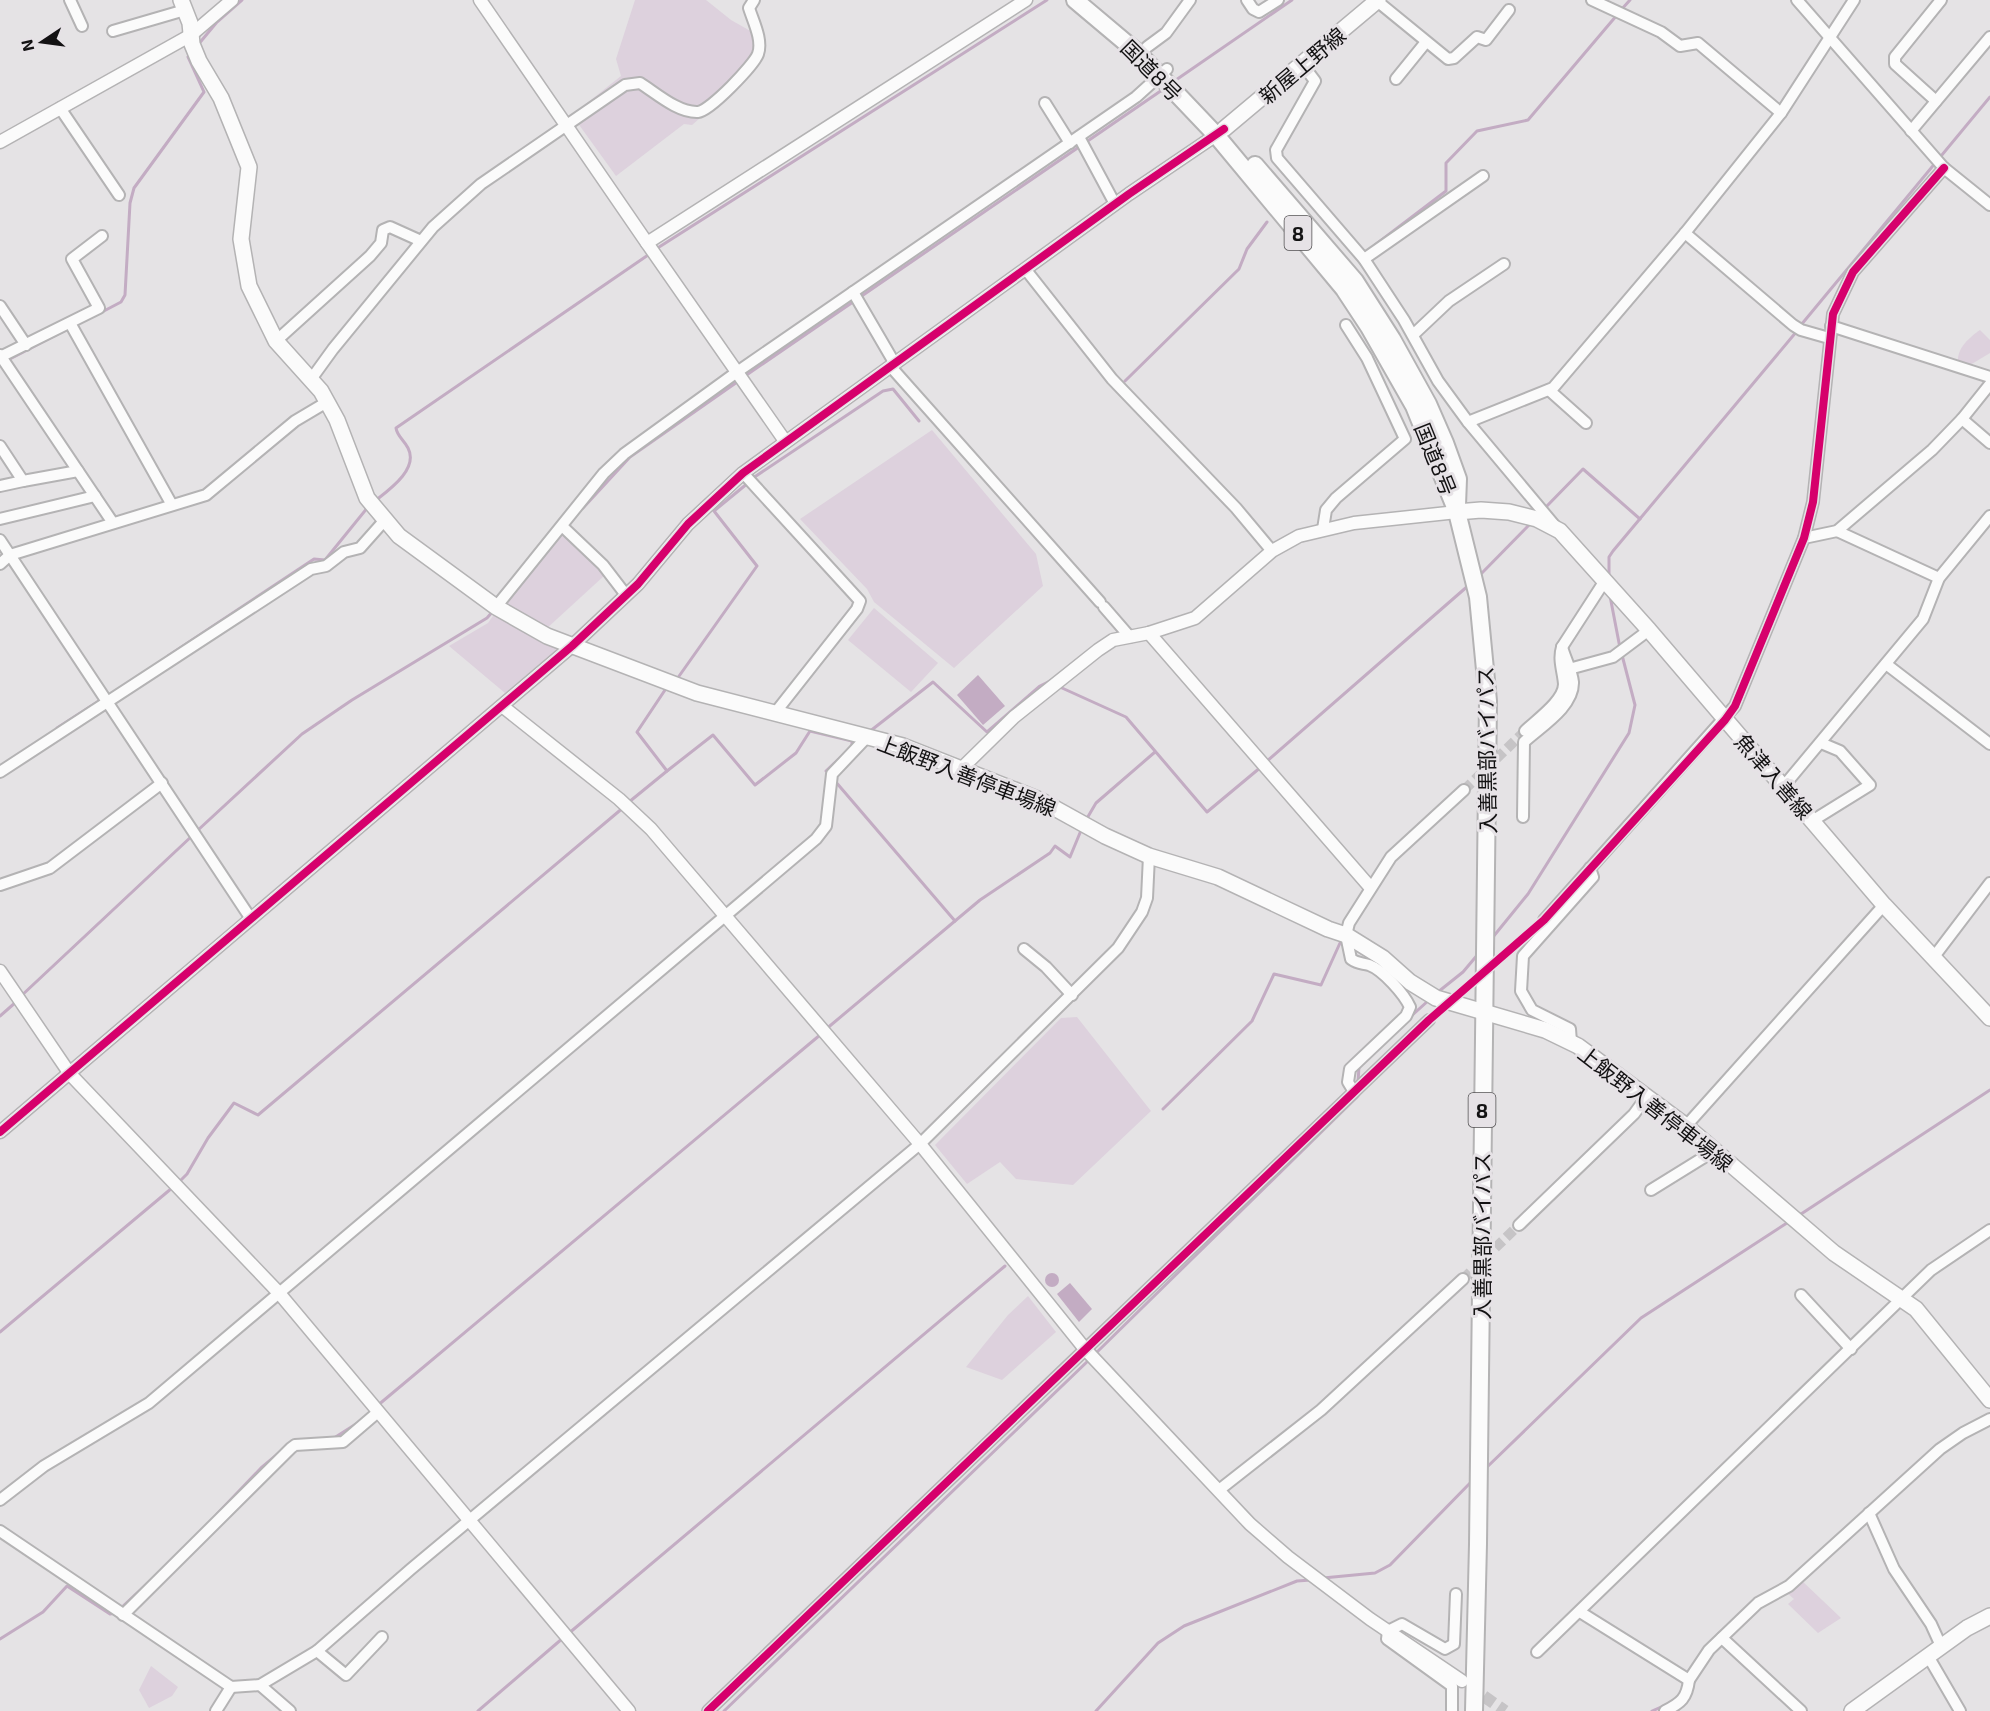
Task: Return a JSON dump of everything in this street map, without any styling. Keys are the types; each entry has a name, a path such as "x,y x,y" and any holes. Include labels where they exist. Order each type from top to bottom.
{"highway":[{"name":"国道8号","path":"1075,0 1163,73 1220,132 1355,281 1392,339 1428,404 1458,479 1457,512"},
{"name":"国道8号","path":"1093,0 1147,47 1163,73"},
{"name":"入善黒部バイパス","path":"1457,512 1478,597 1488,701 1474,1711"}],"main road":[{"name":"新屋上野線","path":"1220,132 1378,1"},
{"name":"上飯野入善停車場線","path":"183,5 199,61 221,98 249,168 241,239 242,256 252,293 276,341 312,378 327,402 337,420 366,498 384,522 408,543 496,607 547,636 697,693 903,746 1040,800 1105,836 1149,856 1218,877 1328,929 1346,935 1436,998 1545,1030 1570,1042 1686,1126 1834,1253 1903,1298 1928,1322 1990,1400"},
{"name":"魚津入善線","path":"1457,512 1481,510 1509,512 1537,519 1560,531 1649,630 1884,905 1990,1018"},
{"path":"1852,1711 1967,1628 1990,1616"}],"street":[{"path":"70,0 82,26"},
{"path":"0,142 191,35 232,0"},
{"path":"480,0 784,441"},
{"path":"312,378 433,227 481,184 625,85 640,83 677,107 695,112 710,107 752,64 758,53 759,39 749,8 754,0"},
{"path":"647,243 1026,0"},
{"path":"1147,47 1166,33 1190,0"},
{"path":"1247,0 1253,9 1259,12 1278,0"},
{"path":"1592,0 1661,33 1680,46 1698,43 1781,113"},
{"path":"1797,0 1944,168 1990,205"},
{"path":"1468,422 1549,390 1685,233 1781,113 1854,0"},
{"path":"1936,101 1895,64 1895,57 1941,0"},
{"path":"1378,1 1448,59 1454,58 1477,37 1486,40 1509,10"},
{"path":"113,31 183,5"},
{"path":"1911,131 1990,37"},
{"path":"1396,79 1426,42"},
{"path":"1303,65 1315,81 1276,150 1277,158 1364,260 1413,335 1438,381 1468,422 1560,531"},
{"path":"496,607 604,472 624,454 737,372 1136,98 1163,73"},
{"path":"1045,103 1075,140 1115,204"},
{"path":"60,108 118,195"},
{"path":"0,1132 572,646 626,595 688,524 743,473 784,441 1026,270 1115,204 1220,132"},
{"path":"1544,920 1725,720 1735,706 1804,538 1812,502 1833,314 1852,272 1944,168"},
{"path":"1364,260 1483,176"},
{"path":"276,341 370,256 381,243 383,230 390,227 421,241"},
{"path":"1685,233 1793,325 1801,330 1829,338"},
{"path":"102,236 72,259 99,308 0,356 113,523"},
{"path":"1413,335 1449,301 1504,264"},
{"path":"1026,270 1113,379 1236,508 1272,551"},
{"path":"853,292 893,365 1130,637"},
{"path":"0,306 26,345"},
{"path":"70,322 172,505"},
{"path":"1323,529 1326,510 1336,498 1405,439 1367,358 1346,325"},
{"path":"1831,326 1990,377"},
{"path":"1804,538 1837,531 1932,450 1962,419 1990,384"},
{"path":"1549,390 1586,423"},
{"path":"0,564 10,555 206,495 295,421 327,402"},
{"path":"1962,419 1990,443"},
{"path":"0,446 23,481"},
{"path":"0,486 78,471"},
{"path":"743,473 860,601 857,609 775,713"},
{"path":"0,519 95,496"},
{"path":"961,770 1014,717 1098,650 1113,640 1149,633 1195,618 1272,551 1299,536 1323,529 1457,512"},
{"path":"1783,788 1923,619 1939,578 1990,516"},
{"path":"0,772 311,569 326,566 344,552 360,548 384,522"},
{"path":"562,526 603,565 626,595"},
{"path":"1837,531 1939,578"},
{"path":"0,540 251,919"},
{"path":"1525,731 1560,696 1564,687 1560,655 1562,647 1604,582"},
{"path":"1569,669 1613,657 1649,630"},
{"path":"1149,633 1370,887"},
{"path":"1523,817 1524,742 1565,706 1572,693 1573,682 1562,647"},
{"path":"1887,664 1990,744"},
{"path":"502,706 619,799 643,821 920,1144 1085,1349 1250,1524 1288,1557 1388,1631 1462,1681"},
{"path":"0,1500 44,1466 149,1403 816,839 826,826 832,774 867,737"},
{"path":"1812,821 1870,785 1840,751 1821,743"},
{"path":"0,885 50,868 162,783"},
{"path":"1354,1092 1348,1082 1350,1069 1406,1016 1410,1007 1404,994 1371,965 1358,964 1351,959 1346,935 1349,923 1390,857 1464,790"},
{"path":"0,1531 231,1687 260,1685 317,1651 920,1144 1118,948 1142,912 1147,898 1149,856"},
{"path":"1570,1042 1570,1029 1532,1010 1521,991 1523,956 1593,877 1590,868"},
{"path":"1933,958 1990,883"},
{"path":"1686,1126 1884,905"},
{"path":"1024,949 1046,967 1072,995"},
{"path":"0,971 70,1074 279,1293 629,1711"},
{"path":"708,1711 1430,1020"},
{"path":"1519,1225 1634,1114 1647,1096"},
{"path":"1651,1190 1714,1151"},
{"path":"1537,1652 1931,1270 1990,1230"},
{"path":"1219,1490 1321,1410 1462,1279"},
{"path":"1801,1295 1851,1349"},
{"path":"123,1615 291,1448 295,1445 343,1442 378,1412"},
{"path":"1665,1711 1680,1704 1687,1695 1689,1680 1709,1650 1758,1602 1789,1586 1940,1449 1963,1433 1990,1419"},
{"path":"1869,1513 1894,1569 1931,1624 1941,1646"},
{"path":"1388,1631 1402,1624 1445,1649 1454,1644 1456,1594"},
{"path":"1580,1612 1689,1680"},
{"path":"1388,1631 1388,1639 1452,1686 1452,1711"},
{"path":"317,1651 346,1675 382,1637"},
{"path":"1722,1638 1801,1711"},
{"path":"1928,1656 1960,1711"},
{"path":"260,1685 290,1711"},
{"path":"216,1711 231,1687"}],"shaded area":[{"path":"635,0 706,0 731,20 761,37 761,51 731,91 692,125 684,124 616,176 572,115 621,76 616,59"},
{"path":"1980,330 1990,340 1990,353 1970,365 1958,361 1962,347"},
{"path":"932,430 1036,554 1043,586 954,668 874,602 867,589 800,519"},
{"path":"564,533 605,575 545,630 501,607"},
{"path":"874,608 938,663 911,692 848,640"},
{"path":"495,613 555,644 556,650 505,693 449,646 488,623"},
{"path":"978,675 1005,706 983,725 957,695"},
{"path":"1077,1017 1151,1111 1073,1185 1016,1179 1000,1162 967,1184 935,1145 1061,1018"},
{"path":"1052,1273 1057,1275 1059,1280 1057,1285 1052,1287 1047,1285 1045,1280 1047,1275"},
{"path":"1070,1283 1092,1309 1079,1322 1057,1294"},
{"path":"1028,1296 1056,1332 1002,1380 966,1367 1008,1315"},
{"path":"1801,1580 1841,1618 1818,1633 1788,1604 1794,1599 1786,1592"},
{"path":"151,1666 178,1687 172,1696 149,1708 139,1690"}],"waterway":[{"path":"197,46 217,22 242,0"},
{"path":"656,249 1047,0"},
{"path":"1173,82 1292,0"},
{"path":"1621,10 1630,0"},
{"path":"1375,245 1446,191 1446,163 1477,131 1528,120 1617,15"},
{"path":"102,312 121,302 125,295 130,203 134,188 204,92 188,57 191,53"},
{"path":"745,376 1165,88"},
{"path":"1801,325 1990,97"},
{"path":"1125,381 1239,269 1247,249 1267,222"},
{"path":"375,501 401,478 409,464 408,448 396,428 651,253"},
{"path":"6,361 64,331"},
{"path":"1609,577 1609,557 1613,551 1797,331"},
{"path":"583,508 630,457 740,380"},
{"path":"753,478 883,391 893,389 919,421"},
{"path":"1545,508 1583,469 1640,519"},
{"path":"677,679 757,566 714,511 748,483"},
{"path":"168,656 314,559 325,560 368,507"},
{"path":"1478,577 1530,524"},
{"path":"1266,762 1469,585"},
{"path":"1610,596 1620,648"},
{"path":"197,831 302,734 352,700 487,618 494,610"},
{"path":"1493,937 1528,894 1629,733 1635,705 1622,655"},
{"path":"869,732 933,682 987,732 1040,686 1052,680"},
{"path":"629,802 667,771 637,732 667,687"},
{"path":"1062,688 1126,717 1207,812 1261,767"},
{"path":"57,728 102,699"},
{"path":"667,771 713,735 755,785 796,753 810,731 852,741 852,747"},
{"path":"1086,820 1096,803 1155,752"},
{"path":"829,773 826,771 843,755"},
{"path":"835,781 955,921"},
{"path":"177,1184 187,1174 208,1138 234,1103 258,1115 624,807"},
{"path":"825,1030 980,900 1050,853 1055,846 1070,857 1082,828"},
{"path":"20,997 193,835"},
{"path":"1163,1109 1252,1021 1274,974 1321,985 1340,943"},
{"path":"1438,992 1463,972 1479,953"},
{"path":"1409,1018 1429,1000"},
{"path":"0,1016 16,1002"},
{"path":"377,1406 820,1035"},
{"path":"1358,1083 1359,1066"},
{"path":"1798,1216 1990,1090"},
{"path":"1095,1354 1357,1097 1357,1093"},
{"path":"0,1332 172,1188"},
{"path":"1485,1469 1641,1318 1790,1221"},
{"path":"568,1634 1005,1266"},
{"path":"724,1711 1090,1359"},
{"path":"334,1438 356,1424"},
{"path":"217,1514 261,1468 292,1442"},
{"path":"1323,1578 1375,1573 1390,1565 1473,1480"},
{"path":"121,1608 151,1580"},
{"path":"1096,1711 1158,1643 1184,1626 1297,1581 1311,1580"},
{"path":"0,1639 43,1612 67,1586 110,1614 116,1613"},
{"path":"478,1711 563,1638"},
{"path":"1652,1711 1668,1704"}],"tunnel":[{"path":"1464,790 1525,731"},
{"path":"1429,1020 1544,920"},
{"path":"1463,1279 1519,1225"},
{"path":"1469,1686 1505,1711"}],"cycle path":[{"path":"0,1132 572,646 638,584 688,524 743,473 1129,194 1224,129"},
{"path":"708,1711 1429,1020 1544,920 1725,720 1735,706 1804,538 1813,502 1833,314 1853,272 1944,168"}]}
